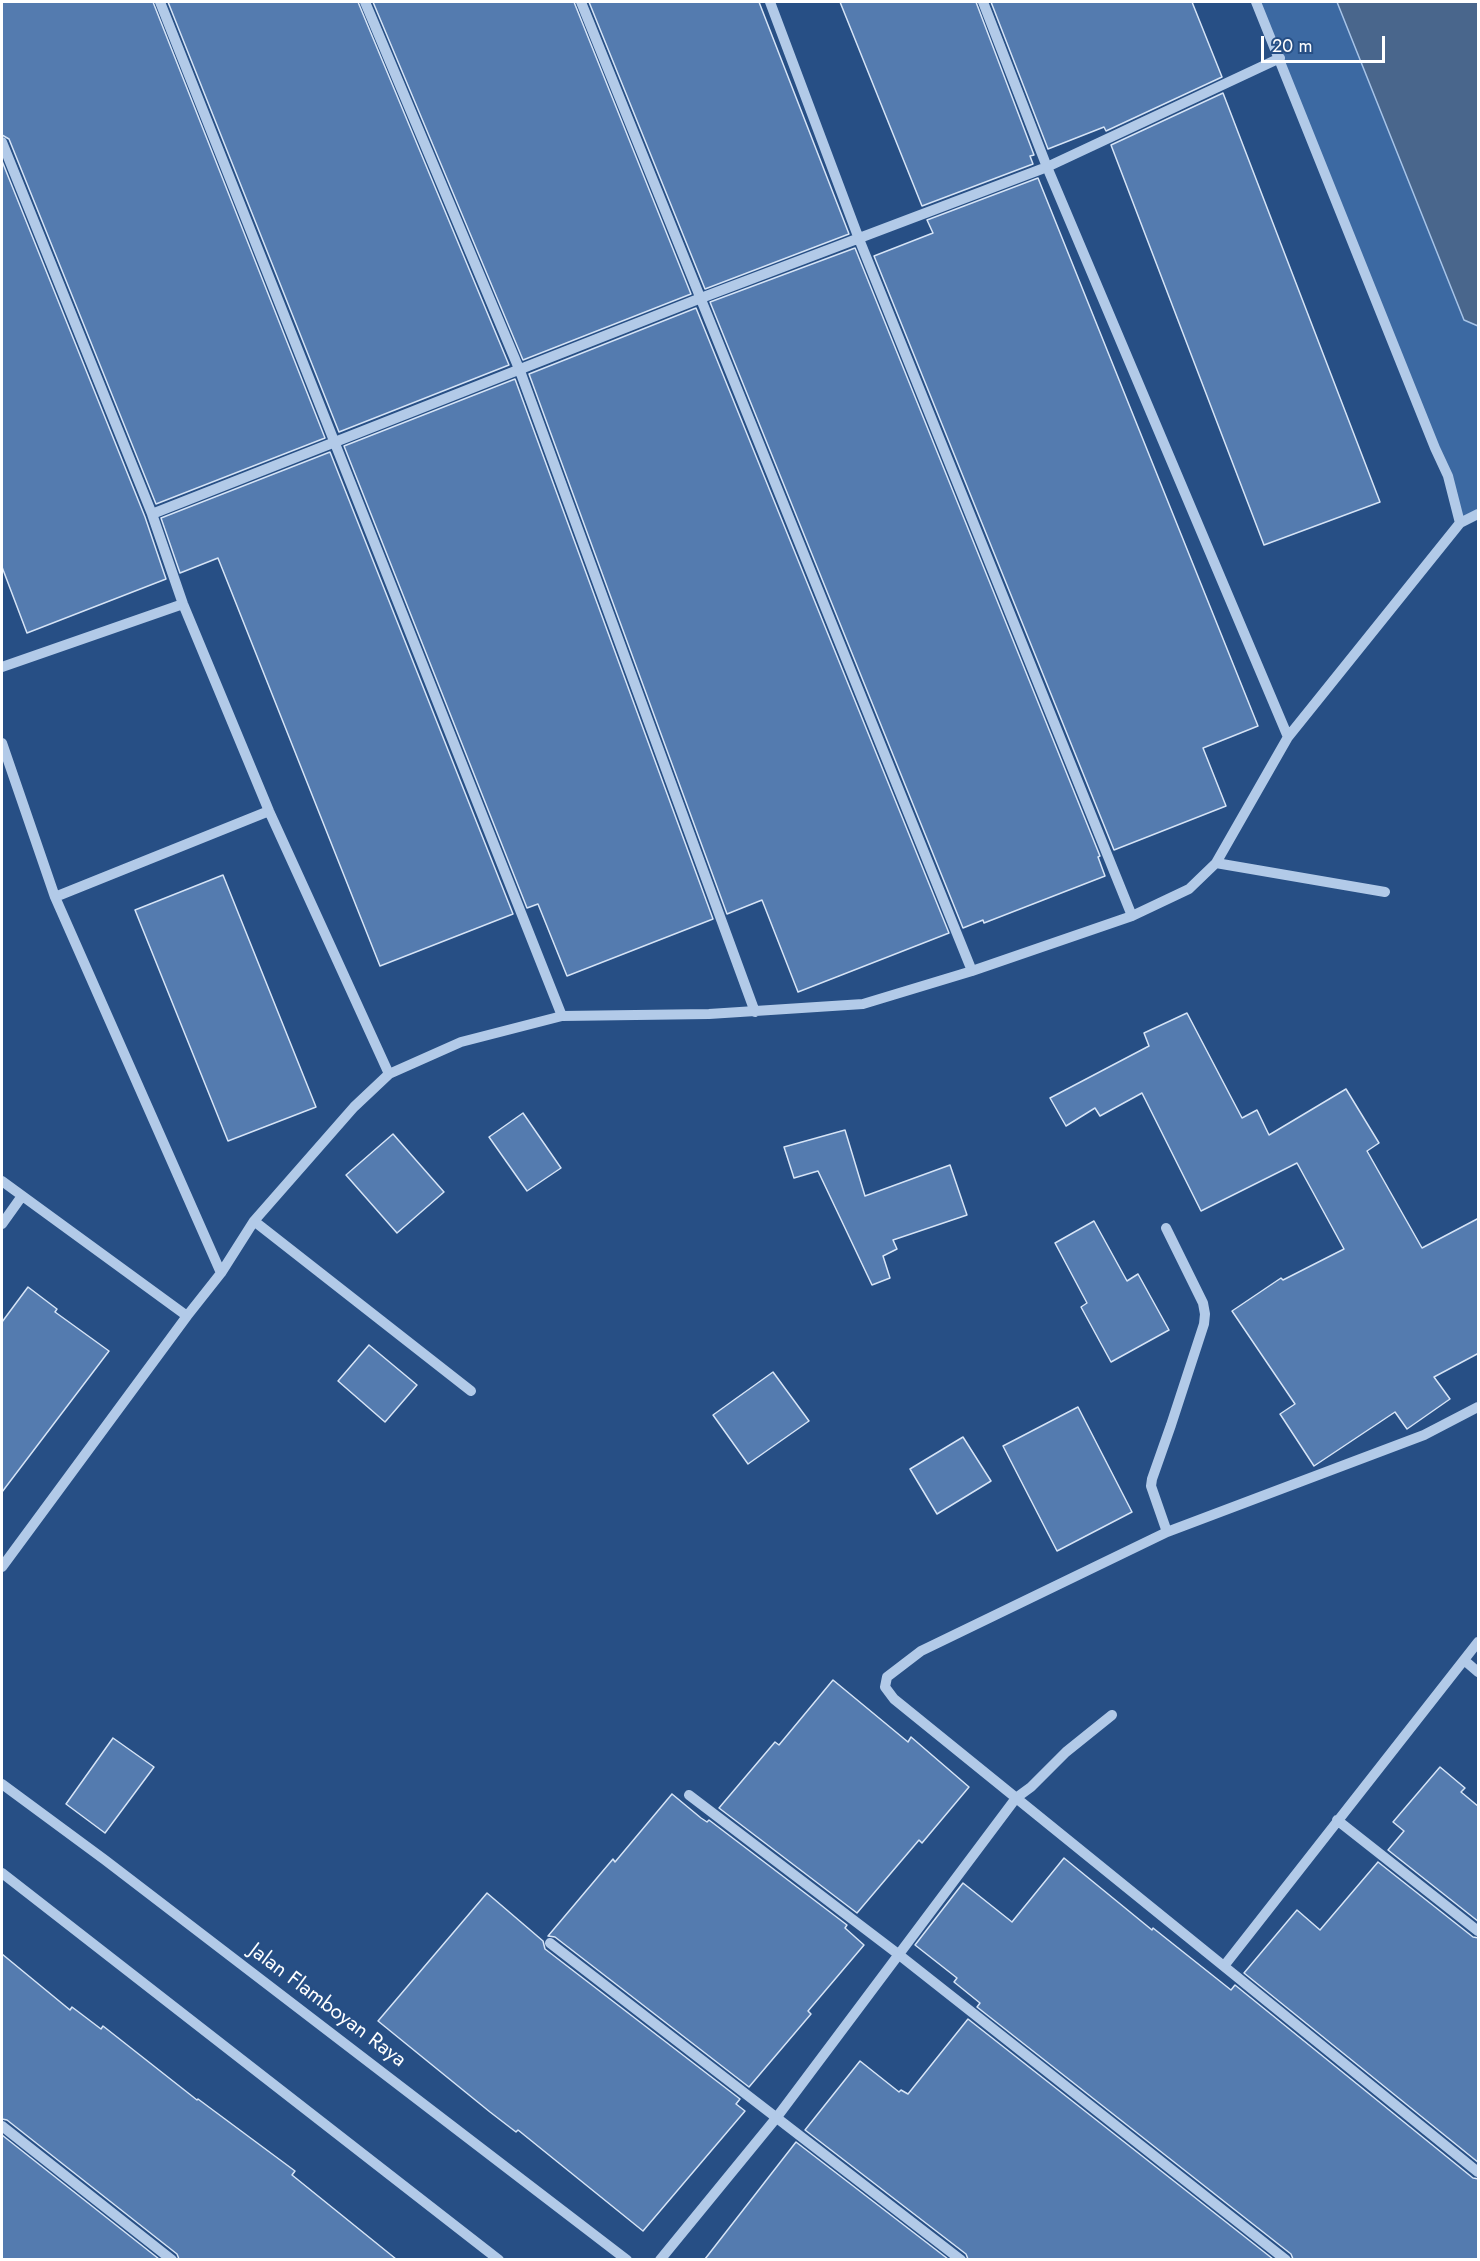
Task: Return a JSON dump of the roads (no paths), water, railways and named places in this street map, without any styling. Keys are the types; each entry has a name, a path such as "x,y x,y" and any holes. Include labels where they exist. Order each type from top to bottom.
{"street":[{"path":"160,2 562,1016"},
{"path":"365,2 520,371 755,1012"},
{"path":"581,2 972,971"},
{"path":"770,2 859,239 1132,916"},
{"path":"983,2 1047,167 1288,737"},
{"path":"1256,2 1430,437 1448,476 1460,523"},
{"path":"152,514 701,298 1047,167 1280,58"},
{"path":"2,142 152,514 183,604 269,811 389,1074"},
{"path":"2,1567 221,1273 254,1221 354,1107 389,1074 461,1042 562,1016 755,1012 863,1004 972,971 1132,916 1189,889 1216,863 1288,737 1460,523 1479,514"},
{"path":"2,667 183,604"},
{"path":"2,743 55,897 221,1273"},
{"path":"55,897 269,811"},
{"path":"1216,863 1385,892"},
{"path":"2,1181 187,1316"},
{"path":"2,1224 22,1196"},
{"path":"254,1221 471,1391"},
{"path":"1166,1228 1203,1304 1205,1314 1204,1324 1172,1425 1152,1479 1151,1486 1167,1532"},
{"path":"1479,1407 1425,1435 1167,1532 921,1652 887,1677 885,1687 894,1699 1479,2172"},
{"path":"1224,1966 1479,1642"},
{"path":"1464,1660 1479,1672"},
{"path":"660,2259 777,2117 1016,1798 1031,1787 1066,1752 1112,1715"},
{"name":"Jalan Flamboyan Raya","path":"2,1784 105,1860 627,2259"},
{"path":"688,1795 898,1954 1286,2259"},
{"path":"1337,1820 1479,1931"},
{"path":"2,1873 499,2259"},
{"path":"550,1943 961,2259"},
{"path":"2,2126 172,2259"}]}
